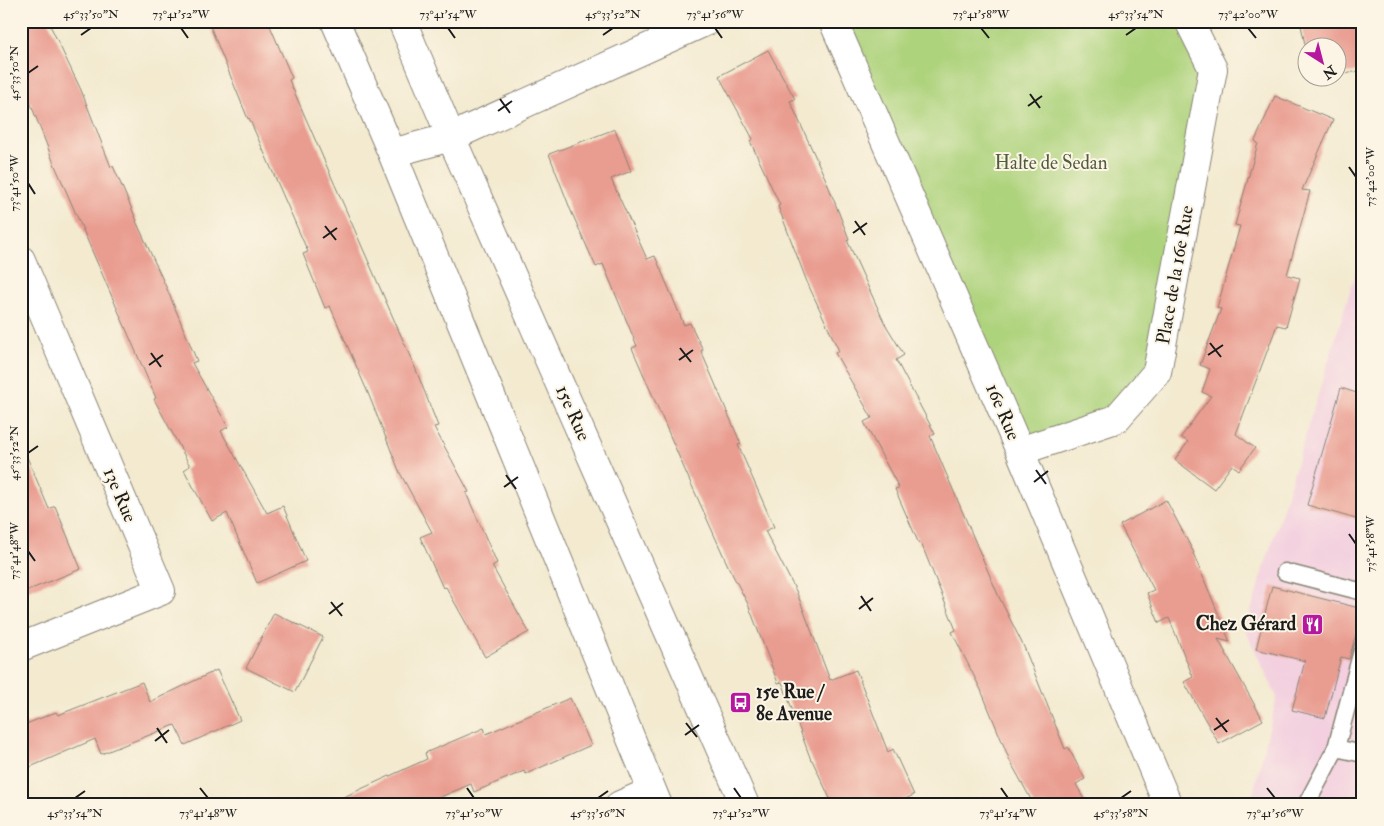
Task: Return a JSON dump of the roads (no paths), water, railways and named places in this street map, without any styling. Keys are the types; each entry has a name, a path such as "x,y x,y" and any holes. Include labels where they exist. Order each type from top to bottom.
{"street":[{"path":"336,21 655,798 620,805"},
{"name":"15e Rue","path":"402,21 451,137 746,805"},
{"path":"392,154 451,137 707,21"},
{"name":"16e Rue","path":"833,21 1020,451 1168,805"},
{"name":"Place de la 16e Rue","path":"1020,451 1116,419 1157,372 1213,69 1188,21"},
{"name":"13e Rue","path":"21,260 160,591 21,647"}],"lane":[{"path":"1285,572 1363,592"},
{"path":"1306,805 1336,748 1363,647"},
{"path":"1336,748 1363,754"}],"place":[{"name":"Chez Gérard","path":"1312,624"},
{"name":"15e Rue / 8e Avenue","path":"740,703"}],"park label":[{"name":"Halte de Sedan","path":"1051,163"}]}
